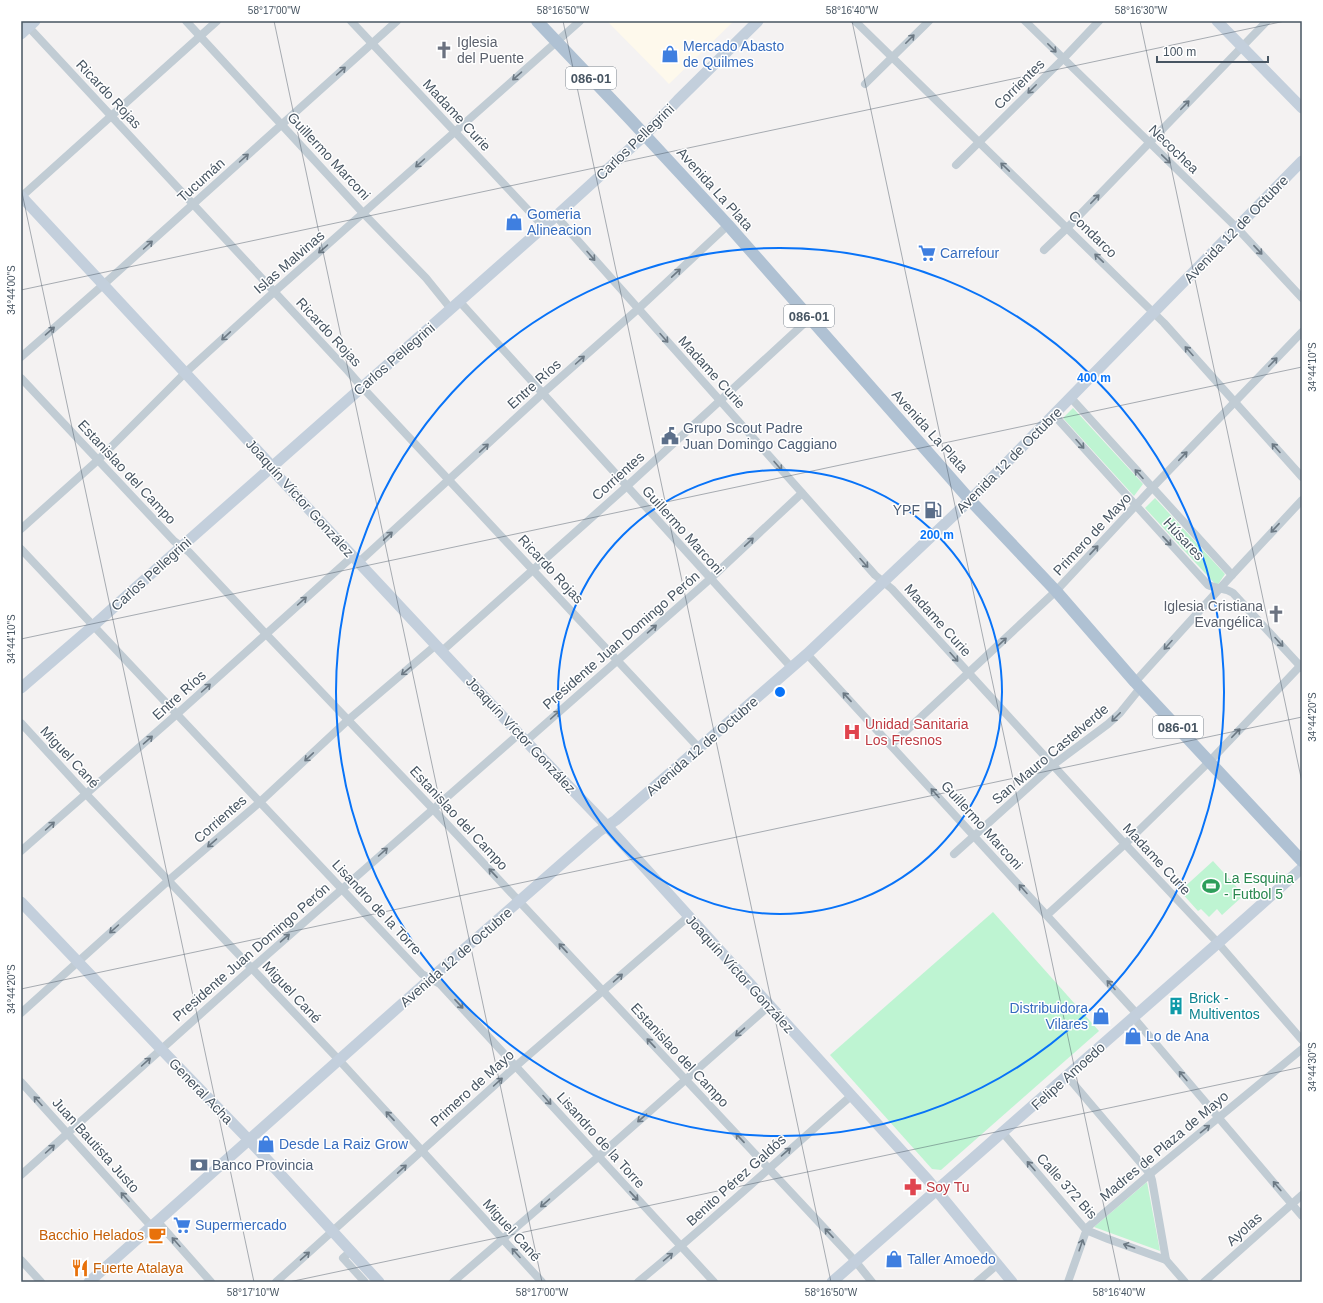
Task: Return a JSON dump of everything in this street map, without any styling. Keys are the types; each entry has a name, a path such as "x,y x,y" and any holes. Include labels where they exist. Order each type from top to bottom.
{"main road":[{"name":"Avenida La Plata","path":"537,21 645,135 728,226 970,500 1056,591 1209,762 1302,861"}],"street":[{"name":"Guillermo Marconi","path":"186,21 363,213 542,393 626,487 792,667"},
{"path":"21,197 217,21"},
{"name":"Madame Curie","path":"351,21 544,227"},
{"name":"Tucumán","path":"21,356 103,285 397,21"},
{"name":"Islas Malvinas","path":"21,529 98,460 186,373 274,292 580,21"},
{"name":"Carlos Pellegrini","path":"21,688 544,227 645,135 678,100 758,21"},
{"name":"Condarco","path":"855,21 1155,313 1302,477"},
{"path":"865,84 929,21"},
{"name":"Necochea","path":"1025,21 1237,228 1302,298"},
{"name":"Corrientes","path":"956,165 1063,59 1099,21"},
{"path":"1216,21 1302,108"},
{"path":"1044,250 1267,21"},
{"name":"Ricardo Rojas","path":"27,26 699,748"},
{"name":"Avenida 12 de Octubre","path":"89,1282 519,901 598,832 616,820 807,654 970,500 1155,313 1302,161"},
{"name":"Joaquín Víctor González","path":"21,197 186,373 276,474 522,738 607,826 937,1190 1012,1282"},
{"name":"Madame Curie","path":"556,216 875,575 892,589 1124,844 1218,943 1302,1040"},
{"name":"Entre Ríos","path":"21,852 266,634 449,480 542,393 638,309 728,226"},
{"name":"Corrientes","path":"21,1013 169,880 260,802 348,720 534,570 810,318"},
{"name":"Primero de Mayo","path":"891,745 1056,591 1152,488 1302,332"},
{"name":"Estanislao del Campo","path":"21,378 181,547 189,552 432,808 856,1262 872,1282"},
{"name":"Húsares","path":"1071,398 1232,575"},
{"name":"Húsares","path":"1054,415 1208,585 1228,589 1234,592 1301,666"},
{"name":"Presidente Juan Domingo Perón","path":"21,1175 432,808 522,738 617,660 710,578 802,493"},
{"name":"San Mauro Castelverde","path":"954,854 1053,765 1108,724 1120,713 1138,684 1220,588 1302,500"},
{"name":"Lisandro de la Torre","path":"21,549 422,974 440,984 714,1282"},
{"name":"Guillermo Marconi","path":"807,654 1047,915 1135,1016 1218,1118 1302,1216"},
{"path":"1047,915 1124,844 1209,762 1301,666"},
{"name":"Miguel Cané","path":"21,724 339,1060 542,1282"},
{"name":"Felipe Amoedo","path":"832,1282 1003,1133 1302,868"},
{"name":"General Acha","path":"21,902 249,1140 379,1282"},
{"name":"Primero de Mayo","path":"276,1282 516,1066 688,917"},
{"path":"453,1282 598,1157 769,1006"},
{"name":"Madres de Plaza de Mayo","path":"1068,1282 1086,1230 1089,1226 1302,1049"},
{"path":"1067,1076 1150,1174 1166,1260 1185,1282"},
{"name":"Juan Bautista Justo","path":"21,1082 154,1224 211,1282"},
{"name":"Benito Pérez Galdós","path":"638,1282 851,1096"},
{"name":"Calle 372 Bis","path":"1003,1133 1086,1230 1166,1260"},
{"name":"Ayolas","path":"1204,1282 1302,1195"},
{"path":"351,1251 343,1258 364,1281 363,1282"},
{"path":"21,1260 41,1282"},
{"path":"977,1282 998,1264"}],"shaded area":[{"name":"Mercado Abasto de Quilmes","path":"607,21 734,21 669,84"}],"green space":[{"path":"1073,408 1143,484 1134,496 1063,418"},
{"path":"1155,498 1225,574 1217,586 1145,508"},
{"name":"La Esquina - Futbol 5","path":"1213,861 1244,895 1222,915 1217,909 1209,917 1201,909 1198,911 1180,891"},
{"path":"993,912 1099,1031 941,1170 932,1169 830,1055"},
{"path":"1147,1182 1160,1251 1094,1227"}],"place":[{"name":"Iglesia del Puente","path":"444,50"},
{"name":"Mercado Abasto de Quilmes","path":"670,54"},
{"name":"Gomeria Alineacion","path":"514,222"},
{"name":"Carrefour","path":"927,253"},
{"name":"Grupo Scout Padre Juan Domingo Caggiano","path":"670,436"},
{"name":"YPF","path":"933,510"},
{"name":"Iglesia Cristiana Evangélica","path":"1276,614"},
{"name":"Unidad Sanitaria Los Fresnos","path":"852,732"},
{"name":"La Esquina - Futbol 5","path":"1211,886"},
{"name":"Brick - Multiventos","path":"1176,1006"},
{"name":"Distribuidora Vilares","path":"1101,1016"},
{"name":"Lo de Ana","path":"1133,1036"},
{"name":"Desde La Raiz Grow","path":"266,1144"},
{"name":"Banco Provincia","path":"199,1165"},
{"name":"Soy Tu","path":"913,1187"},
{"name":"Supermercado","path":"182,1225"},
{"name":"Bacchio Helados","path":"157,1235"},
{"name":"Taller Amoedo","path":"894,1259"},
{"name":"Fuerte Atalaya","path":"80,1268"}]}
